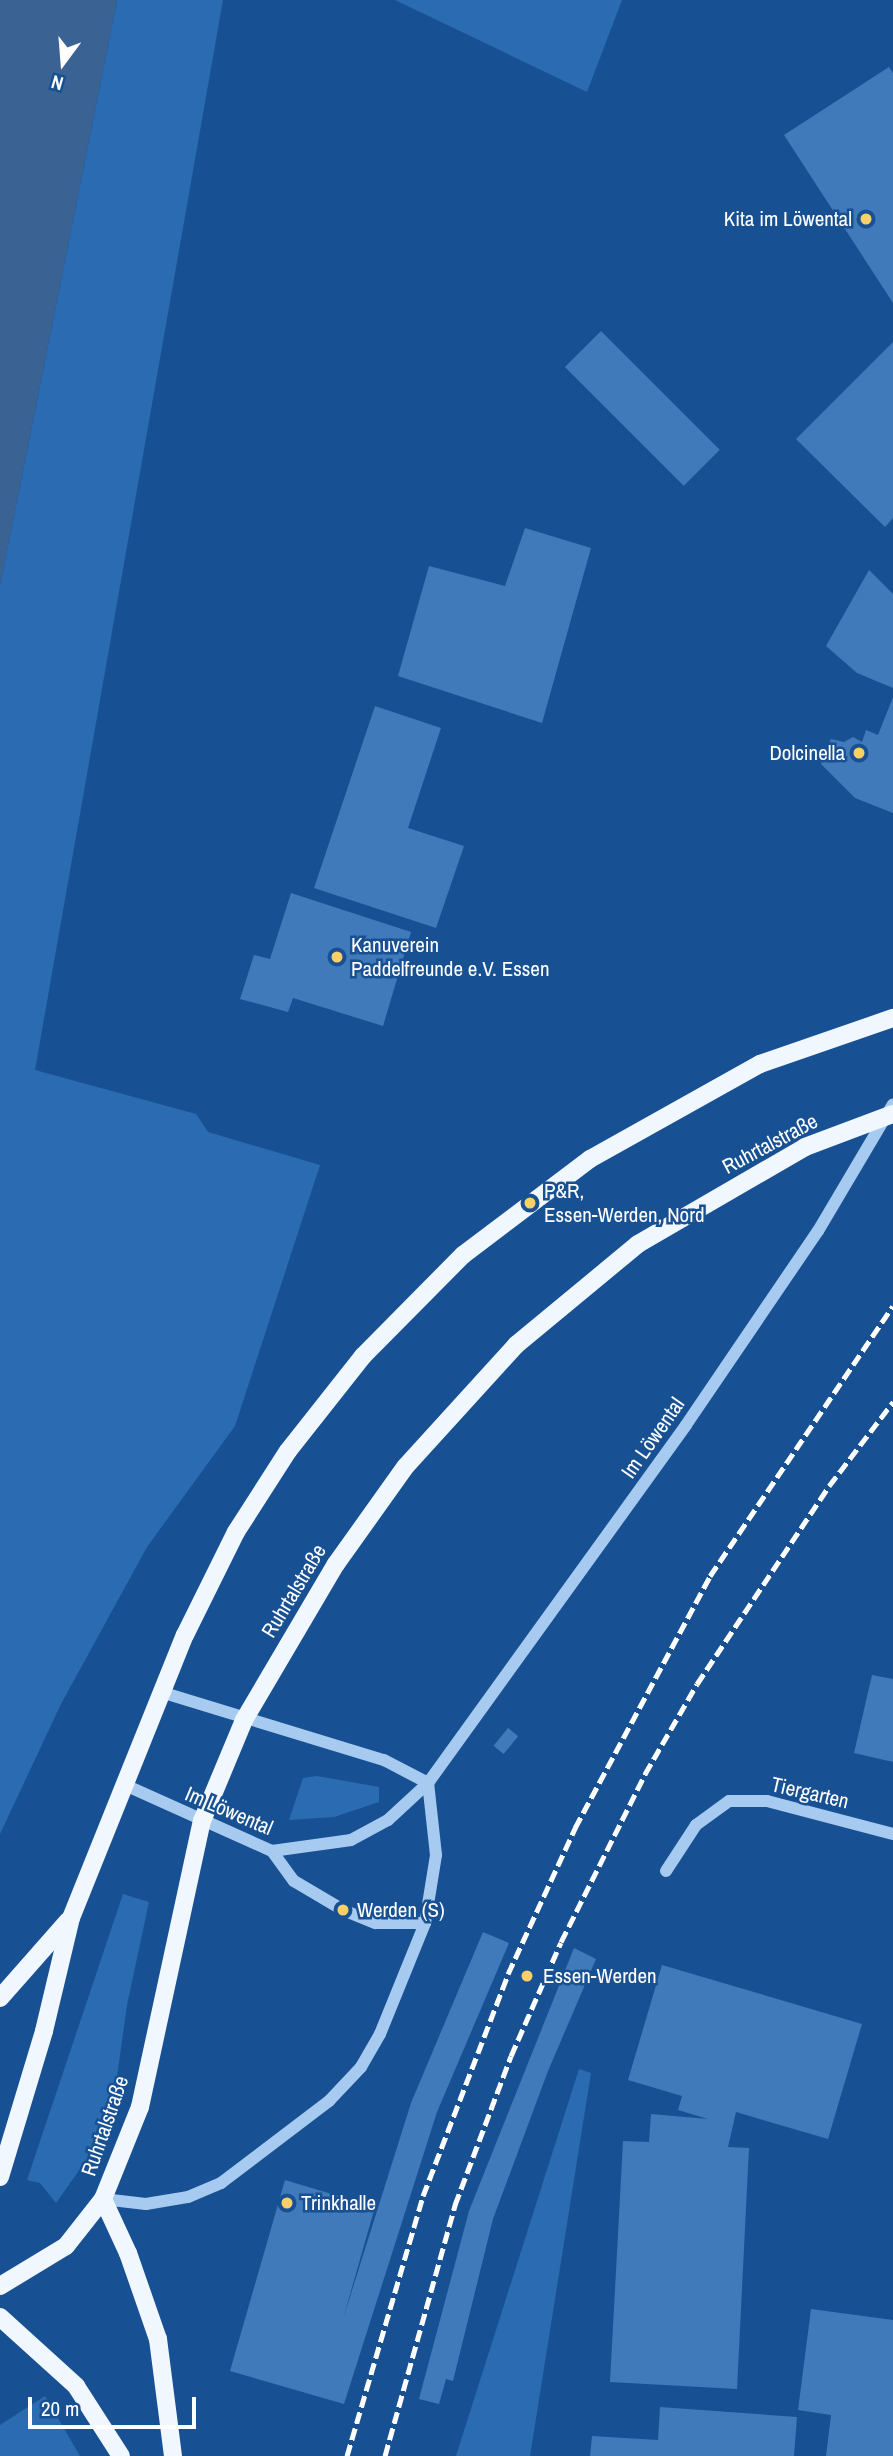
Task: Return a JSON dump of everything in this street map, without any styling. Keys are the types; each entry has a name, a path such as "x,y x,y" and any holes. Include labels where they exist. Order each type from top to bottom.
{"main road":[{"path":"0,2177 44,2031 71,1918 161,1692 236,1532 288,1451 363,1356 463,1255 590,1159 760,1064 893,1018"},
{"name":"Ruhrtalstraße","path":"0,2286 66,2246 103,2199 140,2107 202,1821 244,1720 336,1564 406,1466 516,1345 575,1293 638,1244 805,1147 893,1114"},
{"path":"0,1998 71,1918"},
{"path":"103,2199 128,2253 158,2339 173,2456"},
{"path":"0,2317 76,2386 121,2456"}],"street":[{"name":"Im Löwental","path":"125,1785 272,1851 351,1840 388,1820 428,1783 694,1414 817,1231 893,1104"},
{"path":"103,2199 146,2204 188,2197 221,2183 263,2156 329,2101 361,2067 380,2034 425,1923 436,1855 428,1783 384,1760 244,1720 161,1692"},
{"name":"Tiergarten","path":"666,1871 696,1825 729,1801 767,1801 893,1834"},
{"path":"272,1851 294,1881 343,1910 376,1923 425,1923"}],"shaded area":[{"path":"0,0 117,0 0,586"},
{"path":"117,0 223,0 35,1070 196,1114 208,1132 320,1165 235,1426 147,1547 61,1704 0,1834 0,586"},
{"path":"395,0 622,0 587,92"},
{"path":"317,1776 379,1787 379,1802 334,1817 289,1820 303,1778"},
{"path":"123,1894 149,1902 127,2005 116,2084 90,2155 56,2203 40,2183 27,2180"},
{"path":"579,2069 591,2073 530,2456 456,2456"},
{"path":"45,2396 80,2456 0,2456 0,2425"}],"building":[{"name":"Kita im Löwental","path":"889,67 893,73 893,303 784,135"},
{"path":"601,331 720,450 684,486 565,367"},
{"path":"893,342 893,518 885,527 796,439"},
{"path":"525,528 591,548 542,723 398,676 429,566 505,586"},
{"path":"869,570 893,594 893,688 857,673 826,646"},
{"name":"Dolcinella","path":"893,697 893,813 855,798 821,764 831,739 844,742 853,737 862,742 866,730 878,735"},
{"path":"375,706 441,728 408,828 464,846 436,928 314,888"},
{"name":"Kanuverein Paddelfreunde e.V. Essen","path":"291,893 411,932 383,1026 293,998 288,1012 240,999 254,955 270,959"},
{"path":"872,1675 893,1679 893,1762 854,1753"},
{"path":"508,1728 518,1736 504,1754 494,1746"},
{"path":"483,1932 509,1943 437,2112 344,2404 230,2371 285,2180 375,2207 343,2319 411,2103"},
{"path":"574,1948 596,1959 548,2071 493,2219 453,2381 446,2379 439,2404 419,2399 469,2211"},
{"path":"662,1965 862,2024 828,2139 736,2112 728,2147 749,2148 737,2389 610,2382 623,2141 649,2142 651,2114 708,2119 678,2110 682,2096 628,2080"},
{"path":"811,2309 893,2320 893,2456 826,2456 831,2415 798,2410"},
{"path":"660,2407 797,2417 794,2456 590,2456 592,2436 658,2440"}],"railway":[{"path":"347,2456 423,2196 508,1974 575,1828 710,1576 893,1306"},
{"path":"385,2456 455,2205 511,2056 561,1942 645,1774 697,1684 829,1486 893,1402"}],"place":[{"name":"Kita im Löwental","path":"866,219"},
{"name":"Dolcinella","path":"859,753"},
{"name":"Kanuverein Paddelfreunde e.V. Essen","path":"337,957"},
{"name":"P&R, Essen-Werden, Nord","path":"530,1203"},
{"name":"Werden (S)","path":"343,1910"},
{"name":"Essen-Werden","path":"527,1976"},
{"name":"Trinkhalle","path":"287,2203"}]}
